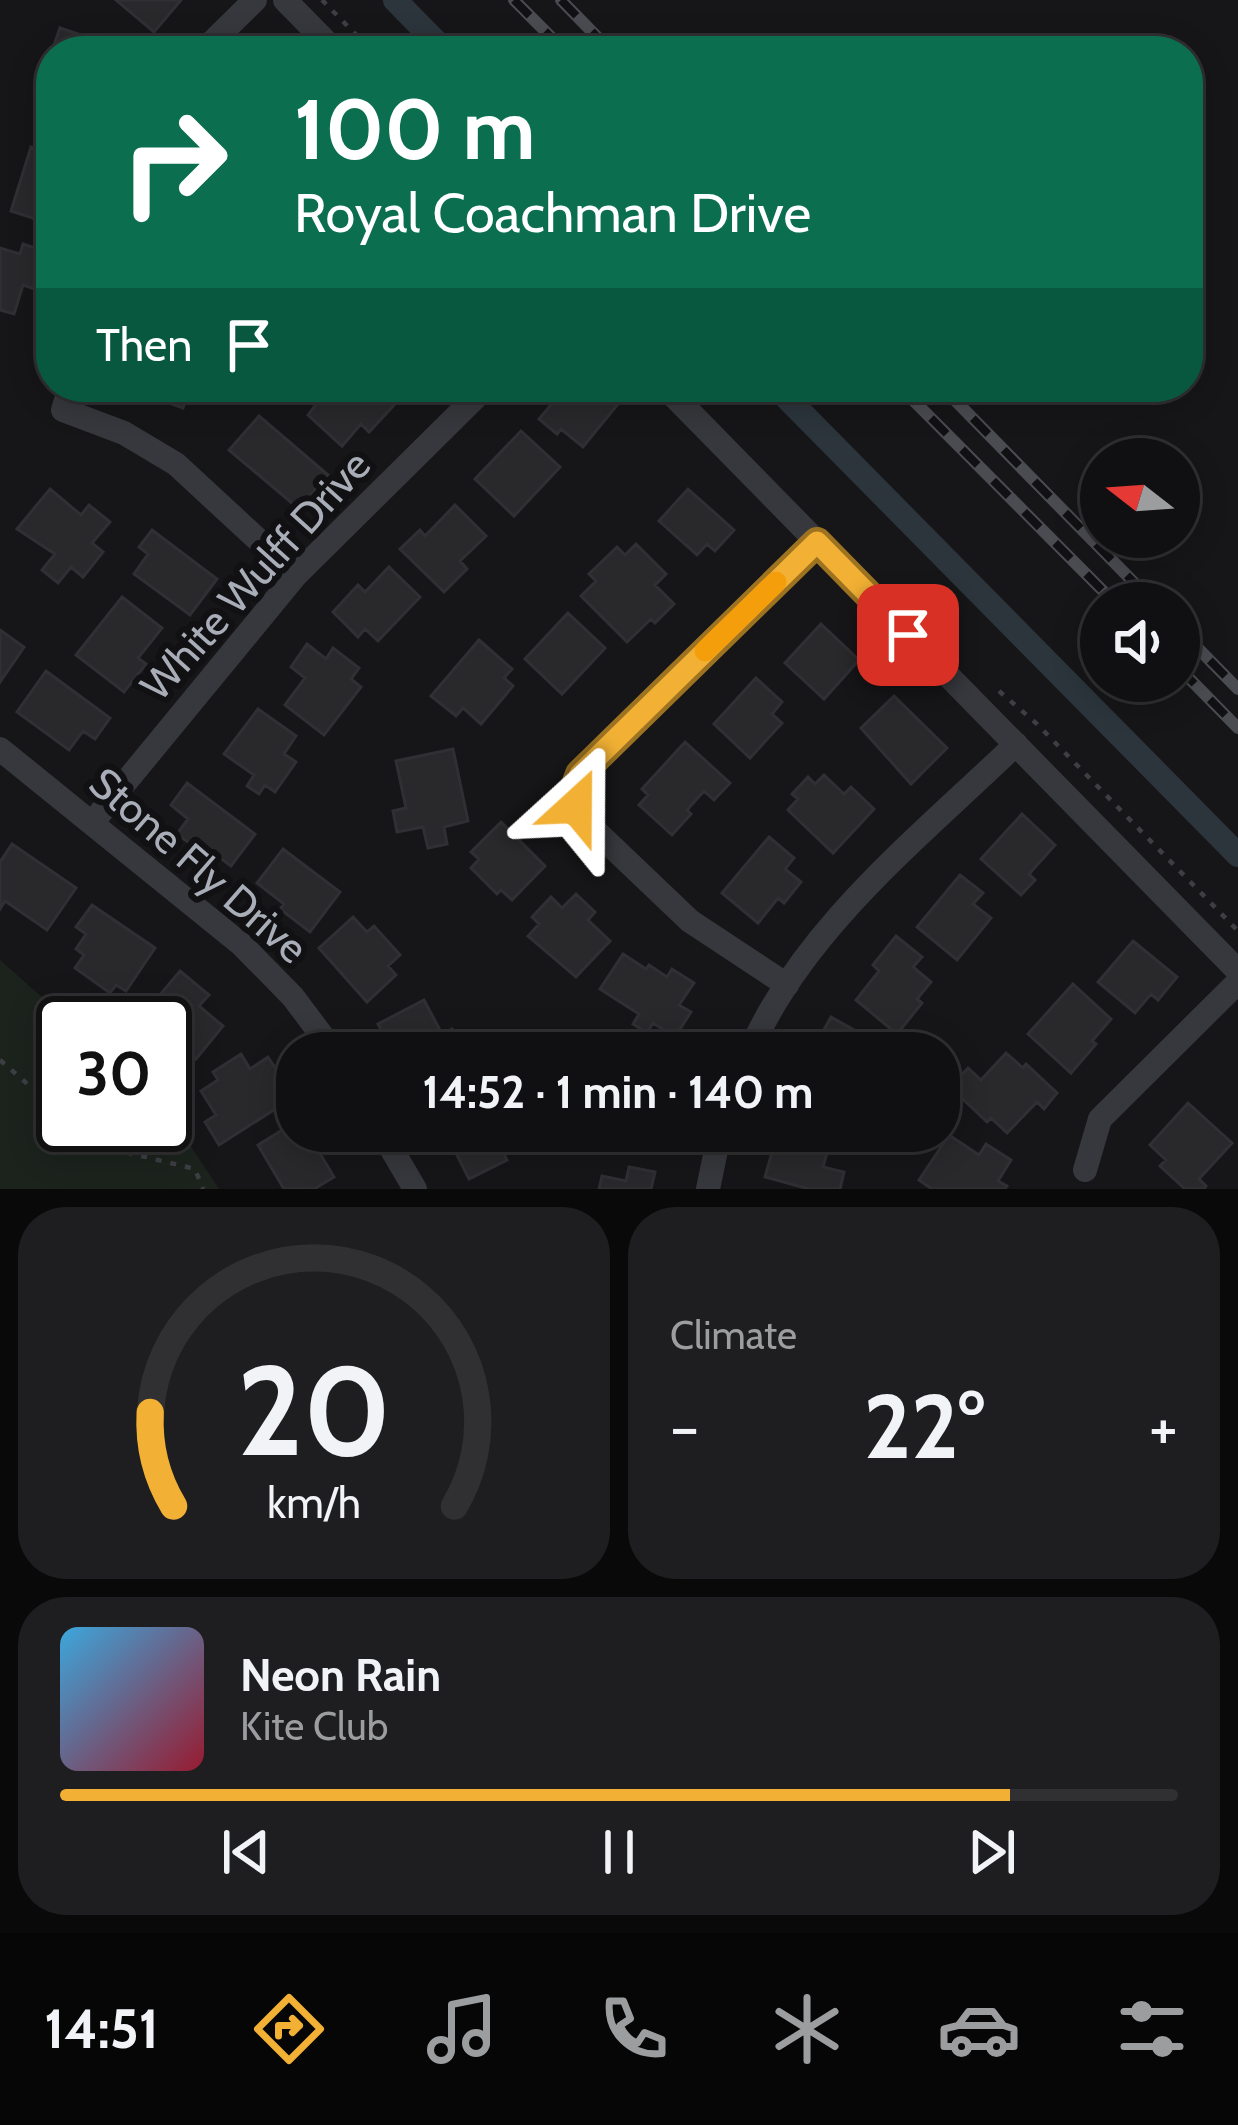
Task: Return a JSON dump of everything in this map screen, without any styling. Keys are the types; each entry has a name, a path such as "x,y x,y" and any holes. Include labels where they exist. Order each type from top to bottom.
{"street":[{"path":"218,36 255,0"},
{"path":"285,0 320,36"},
{"path":"65,402 63,410 124,433 176,464 296,575"},
{"name":"White Wulff Drive","path":"92,824 296,575 471,402"},
{"path":"680,402 1238,970"},
{"path":"787,985 656,892 585,821 574,790 580,774 817,542"},
{"path":"760,1032 787,985 857,899 1016,745"},
{"name":"Stone Fly Drive","path":"0,749 256,958 319,1032"},
{"path":"1085,1170 1100,1119 1238,982"},
{"path":"393,1152 415,1189"},
{"path":"708,1189 716,1152"}],"path":[{"path":"322,0 357,36"},
{"path":"994,686 1037,724 1238,931"},
{"path":"0,1060 36,1091"},
{"path":"125,1152 195,1169 202,1189"}],"shaded area":[{"path":"0,960 41,996 36,996 36,1152 192,1152 192,1148 219,1189 0,1189"}],"building":[{"path":"116,0 181,0 154,32"},
{"path":"60,28 84,36 57,36"},
{"path":"31,147 36,149 36,219 11,211"},
{"path":"23,244 36,248 36,289 23,285 14,314 0,310 0,248 20,254"},
{"path":"318,402 395,404 369,432 361,424 342,446 308,415"},
{"path":"553,402 618,404 583,447 539,419"},
{"path":"259,416 328,475 299,509 229,450"},
{"path":"521,431 560,467 514,516 475,479"},
{"path":"50,489 81,515 89,505 110,522 92,543 103,552 83,577 71,567 58,583 42,570 55,554 17,529"},
{"path":"688,489 734,530 715,551 707,544 697,555 659,521"},
{"path":"455,505 486,536 460,561 467,569 444,592 400,549 420,530 425,536"},
{"path":"152,530 217,579 190,615 134,574 148,554 139,547"},
{"path":"636,544 666,574 655,585 674,604 627,642 581,596 596,581 589,574 617,547 625,555"},
{"path":"389,567 420,597 378,641 365,629 358,637 333,612 358,585 365,592"},
{"path":"122,597 162,628 138,658 146,664 124,692 76,655"},
{"path":"568,613 605,648 562,694 525,659"},
{"path":"821,624 859,660 824,699 785,663"},
{"path":"0,630 24,647 0,682"},
{"path":"479,640 512,669 504,678 513,686 481,724 463,708 456,716 431,696"},
{"path":"307,644 326,659 333,648 359,668 351,679 361,687 324,735 285,705 305,678 291,667"},
{"path":"46,671 110,718 95,739 83,731 69,750 17,712"},
{"path":"756,678 782,702 772,714 782,723 750,758 714,724"},
{"path":"894,696 947,748 911,784 861,728"},
{"path":"258,709 296,736 284,754 296,762 275,792 265,785 259,794 247,786 254,775 224,754"},
{"path":"685,742 730,783 714,800 704,791 672,835 639,805 648,795 642,789"},
{"path":"453,749 468,821 444,827 447,844 428,848 423,827 397,832 393,811 406,808 396,761"},
{"path":"824,775 844,794 851,787 874,809 833,853 788,810 798,799 792,794 808,777 815,784"},
{"path":"187,783 255,834 231,866 219,857 215,862 177,834 188,819 171,805"},
{"path":"1022,814 1055,845 1029,874 1035,880 1021,895 981,859"},
{"path":"501,822 545,866 512,900 501,890 497,894 471,868 479,859 471,852"},
{"path":"769,837 794,858 785,869 801,882 784,903 778,898 758,923 722,893"},
{"path":"12,844 76,888 47,930 5,901 0,909 0,862"},
{"path":"283,849 340,892 310,932 257,883"},
{"path":"960,875 983,893 973,904 991,918 957,960 917,927"},
{"path":"576,894 595,912 588,920 610,941 576,977 528,936 539,924 532,917 551,897 562,908"},
{"path":"92,905 155,948 126,991 116,985 110,993 75,968 84,955 76,949 86,934 76,927"},
{"path":"353,917 367,932 374,926 400,955 388,966 396,975 367,1002 319,948"},
{"path":"896,936 922,957 913,967 931,982 917,999 922,1003 899,1032 856,1000 879,971 873,965"},
{"path":"1133,941 1177,977 1158,1000 1151,994 1135,1013 1098,982"},
{"path":"623,954 646,969 649,965 667,977 672,969 694,983 679,1005 691,1012 678,1032 667,1032 653,1023 645,1032 633,1024 639,1014 600,989"},
{"path":"180,971 209,995 199,1006 223,1026 196,1059 192,1056 192,996 159,996"},
{"path":"1073,984 1111,1019 1071,1073 1028,1034"},
{"path":"424,1000 441,1032 382,1032 378,1024"},
{"path":"831,1017 856,1031 855,1032 823,1032"},
{"path":"1006,1053 1023,1068 1026,1064 1057,1093 1044,1109 1037,1102 1007,1133 960,1096 960,1076 968,1068 981,1080"},
{"path":"241,1054 250,1069 268,1057 276,1069 276,1109 219,1145 205,1122 216,1115 201,1091 218,1080 213,1072"},
{"path":"1188,1103 1232,1143 1199,1179 1204,1189 1185,1189 1160,1166 1166,1160 1150,1145"},
{"path":"276,1134 276,1152 319,1152 334,1177 314,1189 284,1189 258,1145"},
{"path":"960,1142 979,1155 986,1144 1011,1160 998,1181 1005,1189 932,1189 919,1180 938,1152 960,1152"},
{"path":"456,1152 503,1152 507,1160 469,1179"},
{"path":"772,1152 827,1152 823,1167 844,1172 840,1189 809,1189 765,1177"},
{"path":"629,1167 655,1172 651,1189 599,1189 602,1176 626,1181"}],"waterway":[{"path":"395,0 430,36"},
{"path":"791,402 1238,855"}],"railway":[{"path":"514,0 550,36"},
{"path":"561,0 596,36"},
{"path":"915,402 1094,582"},
{"path":"957,402 1133,582"},
{"path":"1200,650 1238,689"},
{"path":"1200,689 1238,728"}],"slow traffic":[{"path":"705,651 776,582"}],"route":[{"path":"576,806 574,790 580,774 817,542 908,635"}]}
